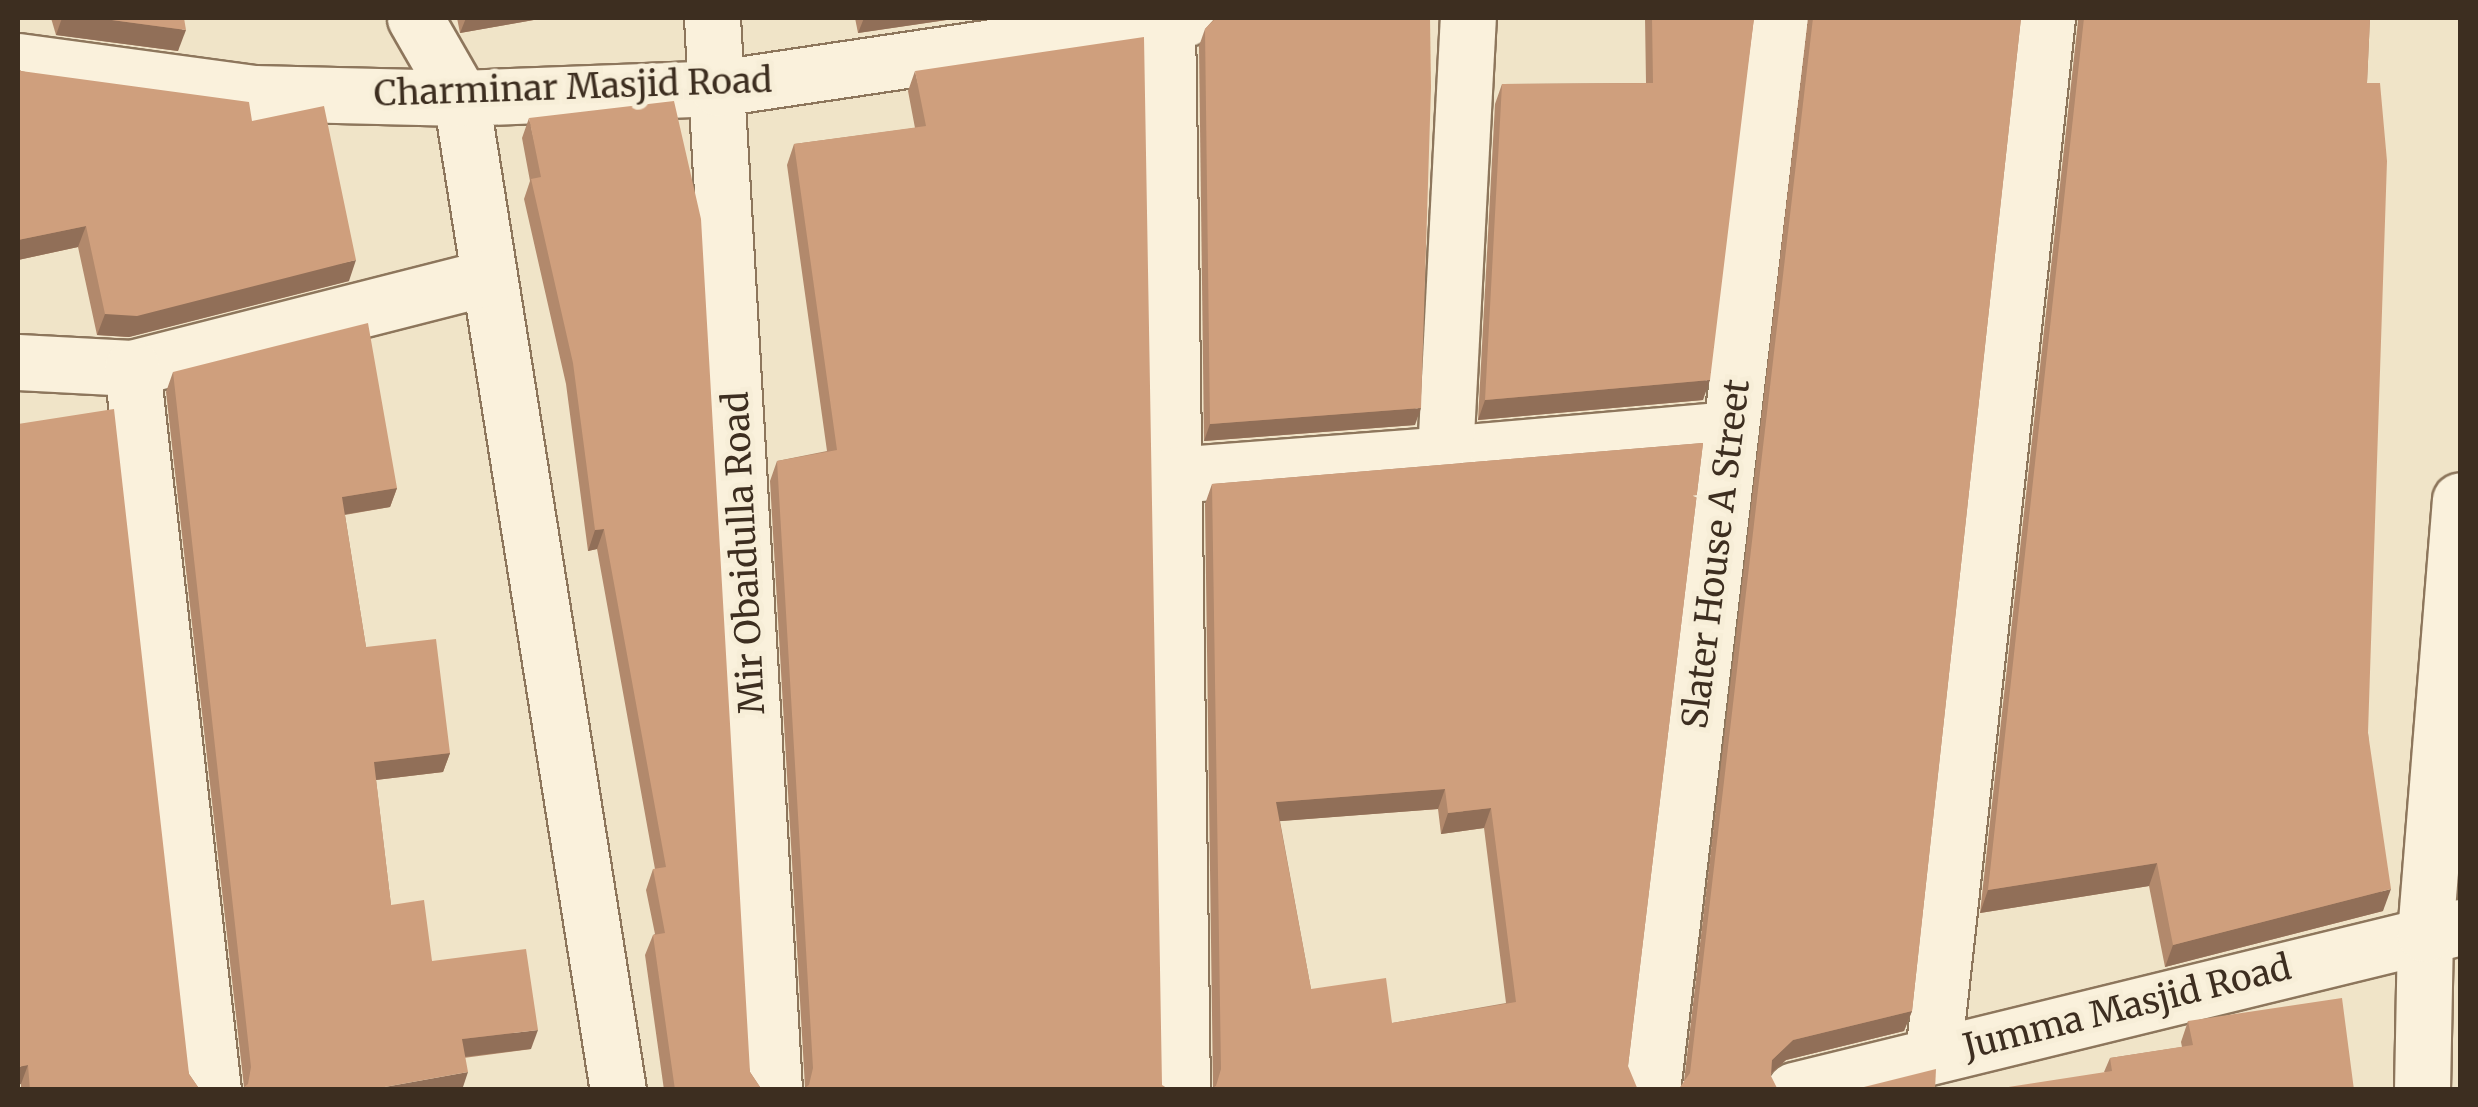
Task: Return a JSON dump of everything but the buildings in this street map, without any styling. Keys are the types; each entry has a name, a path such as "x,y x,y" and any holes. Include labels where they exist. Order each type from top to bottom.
{"street":[{"path":"415,18 461,98 618,1090"},
{"name":"Mir Obaidulla Road","path":"712,18 774,1090"},
{"path":"1445,454 1468,18"},
{"name":"Slater House A Street","path":"1652,1090 1780,18"},
{"path":"1933,1055 2047,18"},
{"path":"1173,19 1173,475 1182,1090"},
{"name":"Charminar Masjid Road","path":"29,47 254,93 461,98 718,88 1173,19"},
{"path":"18,362 132,368 489,277"},
{"path":"132,368 212,1090"},
{"path":"1173,475 1731,430"},
{"path":"2422,1090 2443,930 2459,532"},
{"name":"Jumma Masjid Road","path":"1794,1090 2443,930"}]}
